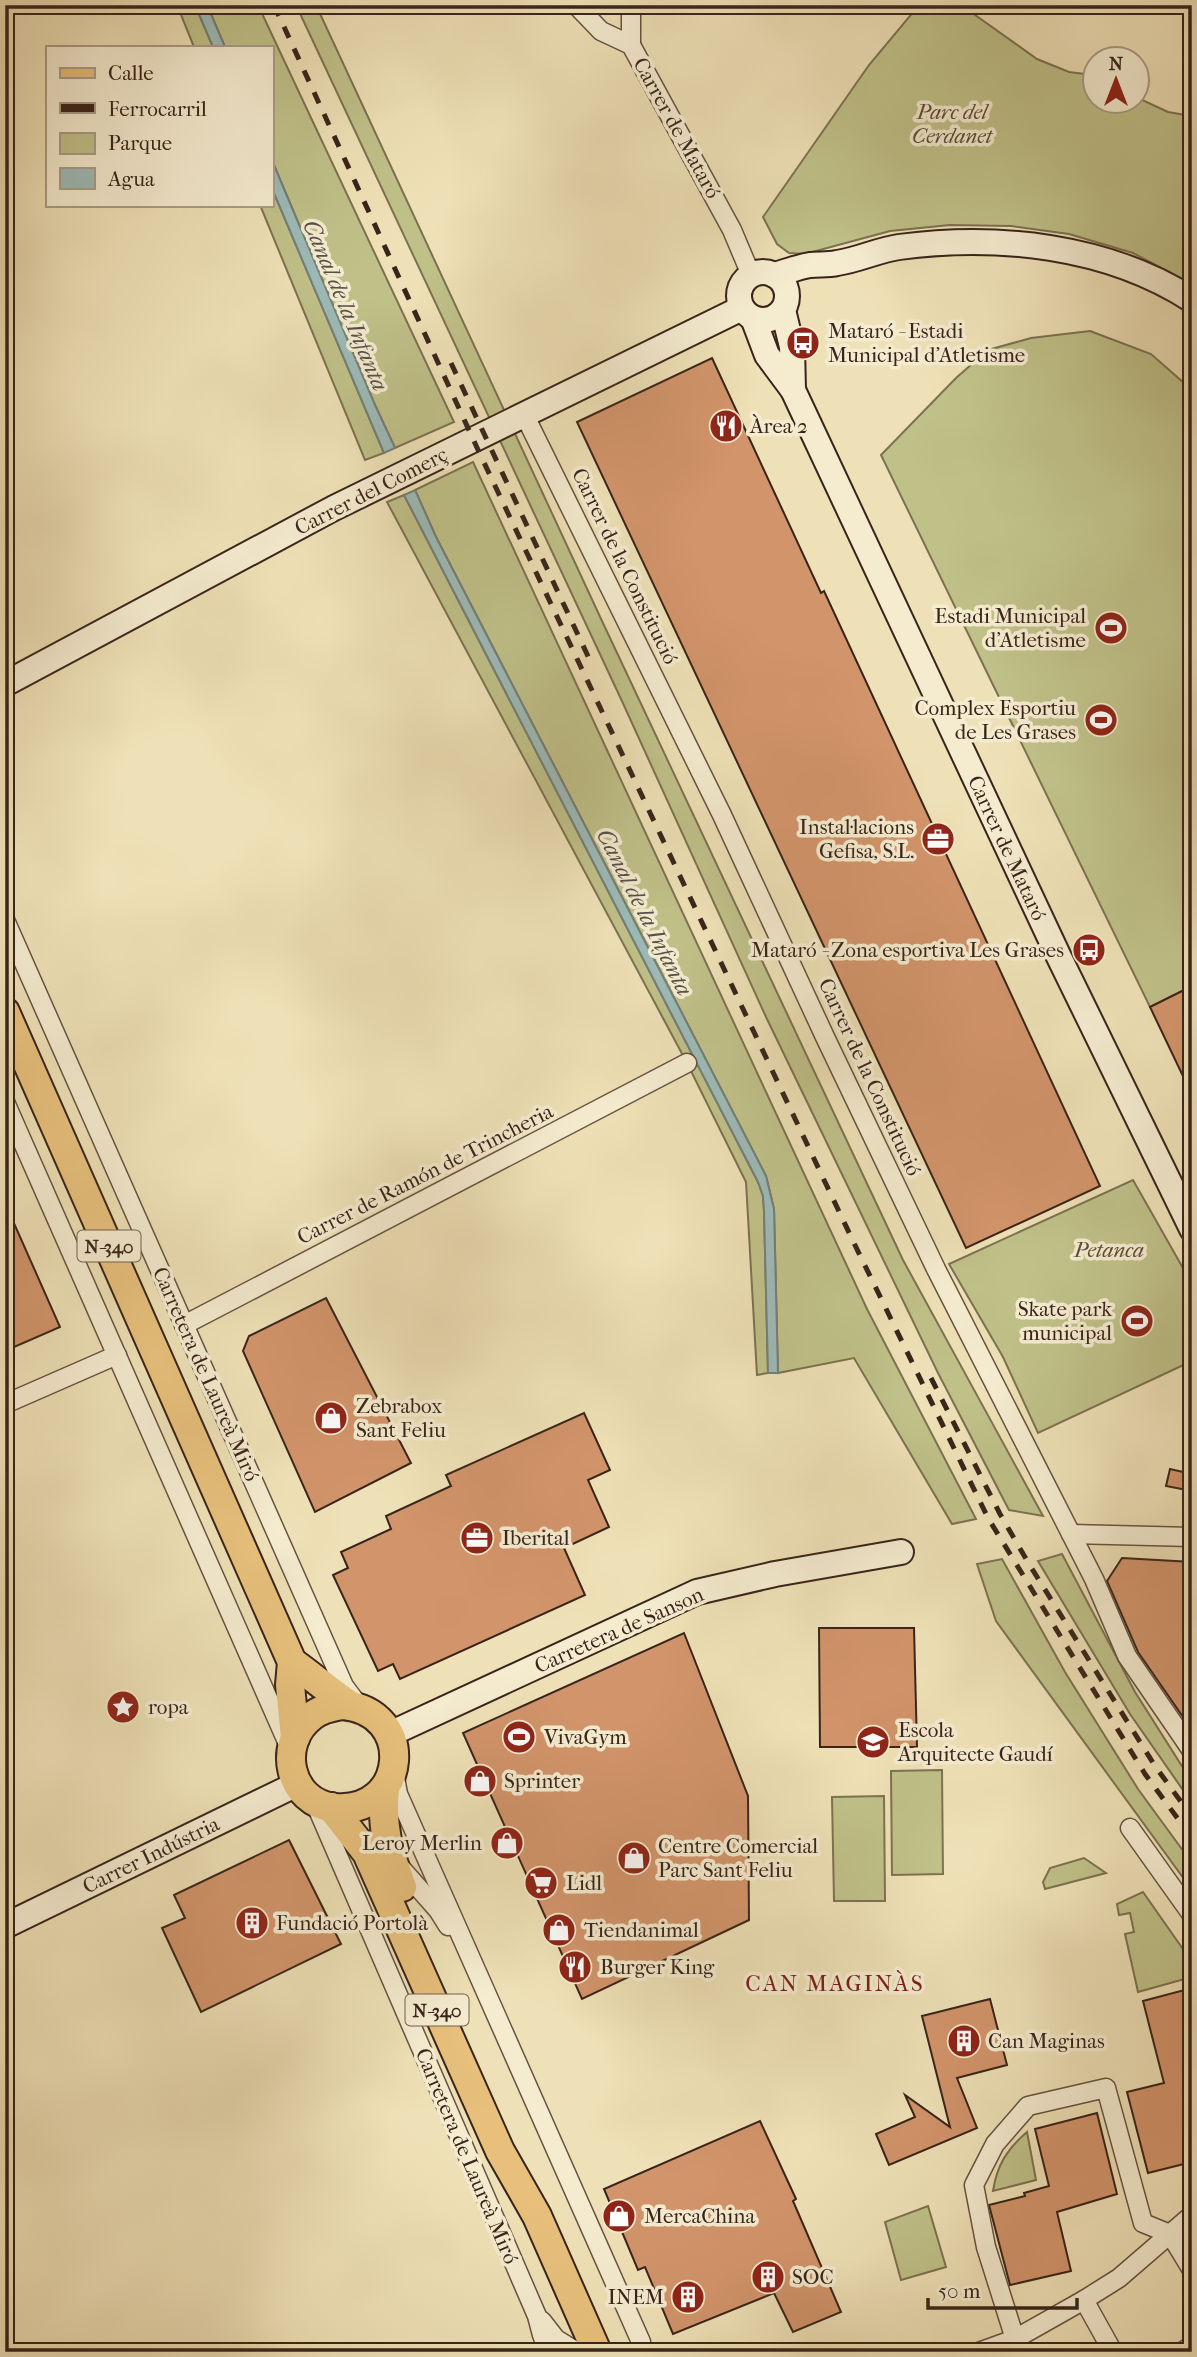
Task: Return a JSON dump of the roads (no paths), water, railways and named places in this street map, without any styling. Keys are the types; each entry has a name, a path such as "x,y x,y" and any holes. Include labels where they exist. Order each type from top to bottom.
{"main road":[{"name":"Carretera de Laureà Miró","path":"5,1012 292,1662 290,1685 293,1745"},
{"name":"Carretera de Laureà Miró","path":"292,1662 324,1688 357,1708"},
{"path":"293,1745 302,1726 313,1715 329,1707 357,1708"},
{"name":"N-340","path":"357,1708 383,1723 390,1734 394,1753 389,1778"},
{"name":"N-340","path":"293,1745 291,1768 314,1798"},
{"name":"Carretera de Laureà Miró","path":"389,1778 384,1826 388,1853 515,2146 537,2216"},
{"path":"314,1798 355,1807 371,1801 389,1778"},
{"name":"Carretera de Laureà Miró","path":"314,1798 367,1853 500,2151 537,2216 597,2352"}],"street":[{"name":"Carrer de Mataró","path":"576,5 601,31 631,45 732,230 774,289 792,347 793,390"},
{"path":"631,5 631,45"},
{"path":"747,313 739,299 744,281 774,289 807,266 837,263 897,248 962,242 1009,242 1079,254 1121,266 1171,287 1192,300"},
{"name":"Carrer del Comerç","path":"5,684 334,508 524,414 747,313 769,319 774,289"},
{"name":"Carrer de Mataró","path":"747,313 767,355 793,390 1058,955 1192,1228"},
{"name":"Carrer de la Constitució","path":"524,414 722,815 936,1269 1094,1579 1127,1656 1192,1751"},
{"name":"Carretera de Laureà Miró","path":"5,920 344,1686 357,1708"},
{"name":"Carrer de Ramón de Trincheria","path":"184,1325 687,1063"},
{"path":"5,1102 293,1745"},
{"path":"5,1404 117,1355"},
{"path":"1071,1534 1192,1537"},
{"name":"Carretera de Sanson","path":"390,1734 697,1592 775,1574 901,1552"},
{"path":"389,1778 641,2342 641,2352"},
{"name":"Carretera de Laureà Miró","path":"314,1798 537,2316 549,2352"},
{"name":"Carrer Indústria","path":"5,1926 314,1798"},
{"path":"1130,1828 1192,1914"},
{"path":"388,1853 438,1910 460,1953 482,1983"},
{"path":"1015,2339 986,2247 974,2185 995,2144 1028,2106 1107,2088 1143,2222 1170,2234 1192,2270"},
{"path":"987,2351 1015,2339 1119,2278 1192,2215"},
{"path":"1084,2300 1113,2352"},
{"name":"Carretera de Laureà Miró","path":"537,2316 556,2339 577,2352"},
{"path":"1182,2352 1192,2345"}],"water":[{"path":"195,5 207,5 225,46 213,46"},
{"path":"273,163 395,448 384,453 273,191"},
{"path":"415,490 436,537 766,1176 774,1209 778,1373 768,1373 764,1211 758,1182 404,495"}],"railway":[{"path":"274,5 479,452 853,1241 988,1518 1145,1774 1192,1838"},
{"path":"451,363 593,667"},
{"path":"931,1378 1000,1514 1029,1564 1155,1766 1192,1817"}],"place":[{"name":"Mataró - Estadi Municipal d'Atletisme","path":"803,343"},
{"name":"Àrea 2","path":"726,426"},
{"name":"Estadi Municipal d'Atletisme","path":"1111,628"},
{"name":"Complex Esportiu de Les Grases","path":"1101,720"},
{"name":"Instal·lacions Gefisa, S.L.","path":"938,839"},
{"name":"Mataró - Zona esportiva Les Grases","path":"1089,950"},
{"name":"Skate park municipal","path":"1137,1321"},
{"name":"Zebrabox Sant Feliu","path":"331,1418"},
{"name":"Iberital","path":"477,1538"},
{"name":"ropa","path":"123,1707"},
{"name":"VivaGym","path":"519,1737"},
{"name":"Escola Arquitecte Gaudí","path":"873,1742"},
{"name":"Sprinter","path":"480,1781"},
{"name":"Leroy Merlin","path":"507,1843"},
{"name":"Centre Comercial Parc Sant Feliu","path":"634,1858"},
{"name":"Lidl","path":"541,1883"},
{"name":"Fundació Portolà","path":"252,1923"},
{"name":"Tiendanimal","path":"559,1930"},
{"name":"Burger King","path":"575,1967"},
{"name":"Can Maginas","path":"964,2041"},
{"name":"MercaChina","path":"619,2216"},
{"name":"SOC","path":"768,2277"},
{"name":"INEM","path":"688,2297"}],"district":[{"name":"CAN MAGINÀS","path":"835,1983"}],"park label":[{"name":"Parc del Cerdanet","path":"952,124"},
{"name":"Petanca","path":"1109,1250"}],"water label":[{"name":"Canal de la Infanta","path":"346,305"},
{"name":"Canal de la Infanta","path":"645,912"}]}
